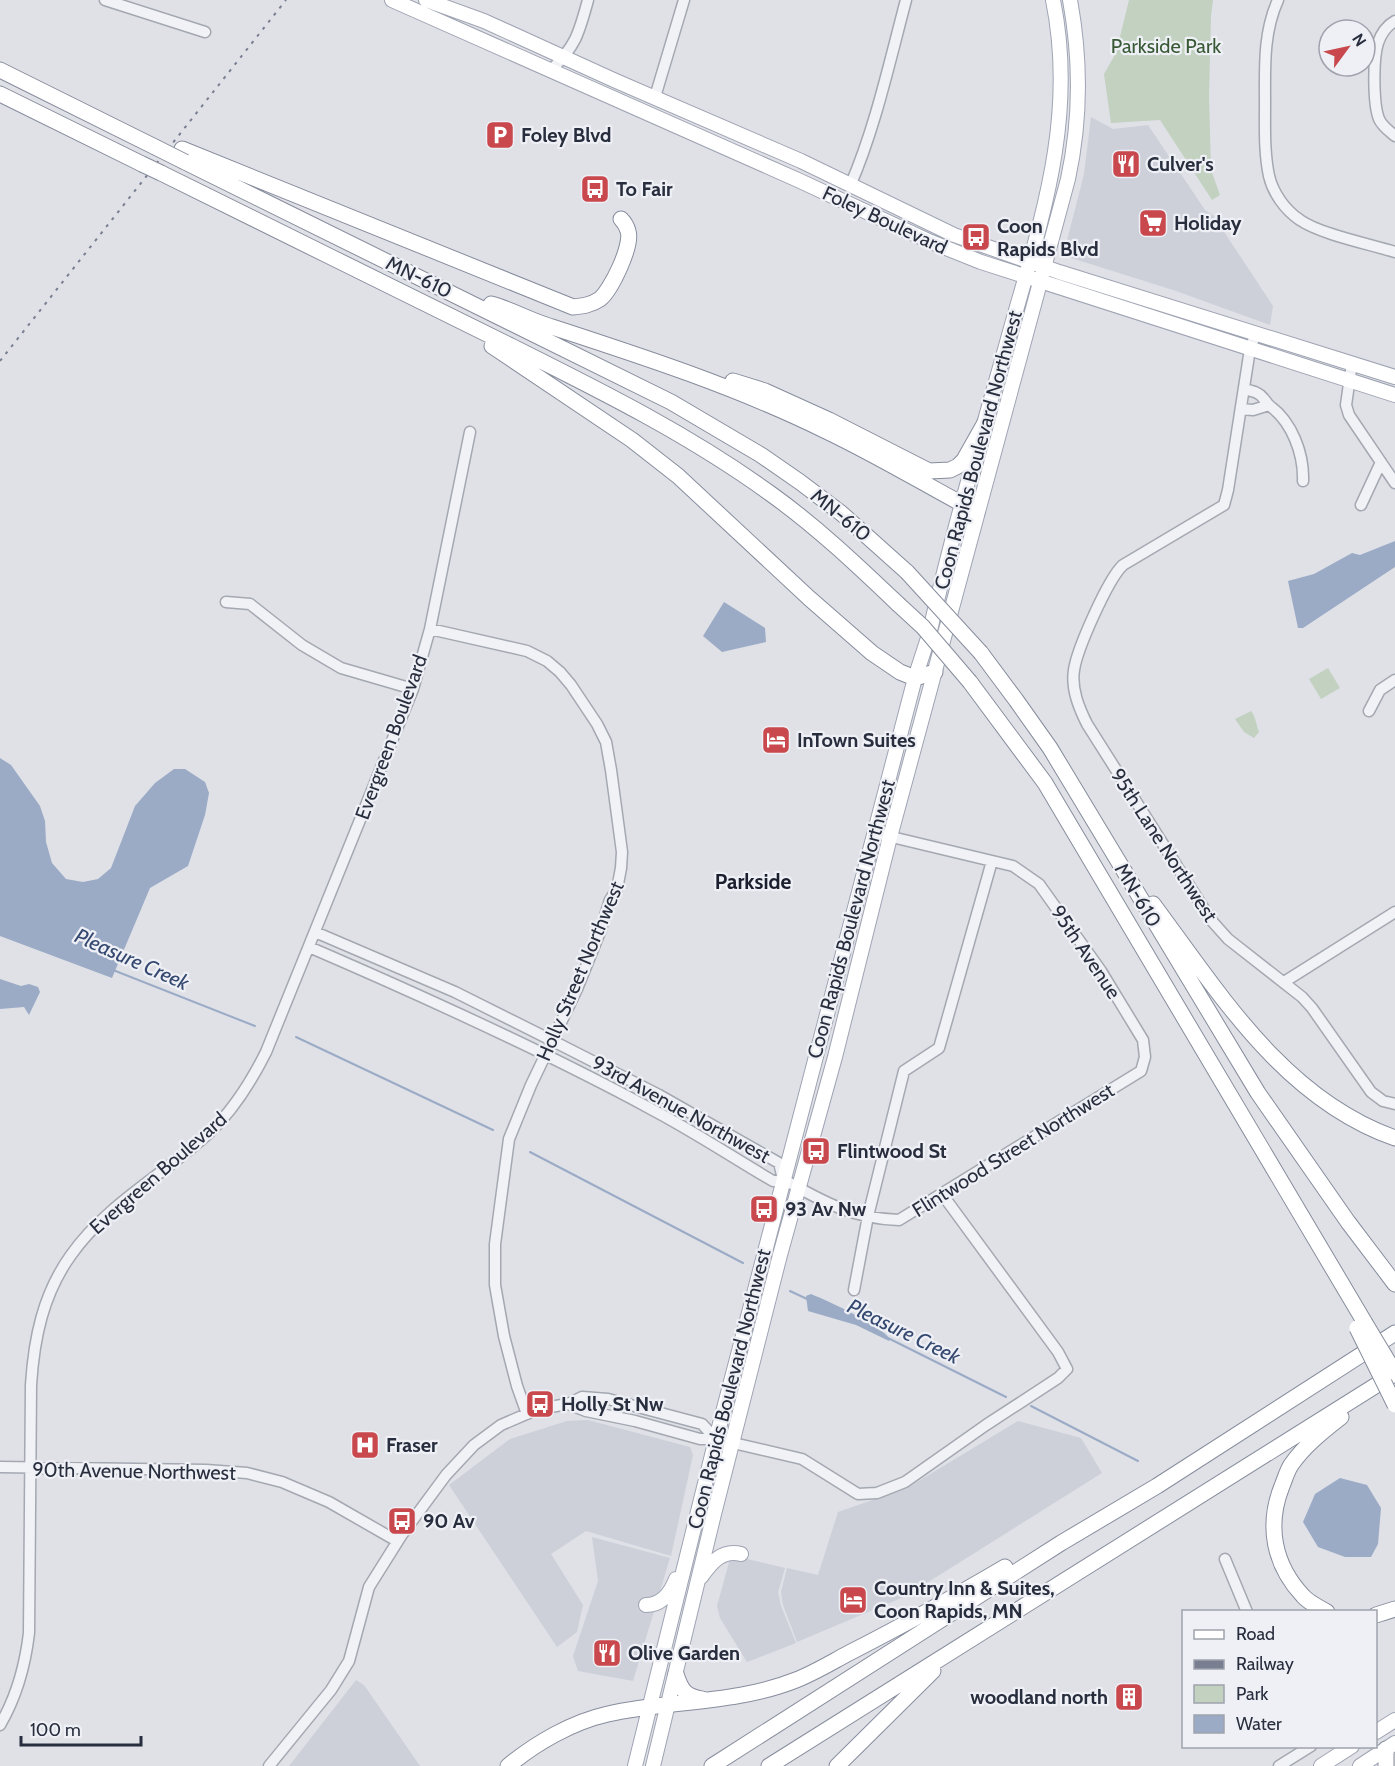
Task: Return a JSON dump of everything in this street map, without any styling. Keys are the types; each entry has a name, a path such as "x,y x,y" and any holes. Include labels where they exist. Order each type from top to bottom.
{"highway":[{"name":"MN-610","path":"0,70 183,155 671,402 761,455 841,513 907,572 981,652 1050,748 1258,1093 1348,1222 1395,1284"},
{"name":"MN-610","path":"0,94 642,413 718,458 772,494 832,542 923,627 970,682 1045,783 1341,1280 1361,1325"},
{"path":"183,155 573,307 590,305 610,287 626,252 629,238 628,230 621,219"},
{"path":"450,292 505,308 537,323 668,364 765,391 878,444 929,471 950,470 958,466 964,460 986,421"},
{"path":"442,312 632,440 678,476 808,598 872,653 900,672 915,678 934,672"},
{"path":"668,364 824,430 977,512"},
{"path":"1125,874 1150,900 1231,1010 1275,1059 1320,1098 1348,1116 1395,1138"},
{"path":"1361,1325 1395,1374"},
{"path":"1361,1325 1395,1405"},
{"path":"712,1766 1395,1333"},
{"path":"1324,1610 1305,1598 1279,1561 1274,1541 1277,1499 1290,1466 1308,1445 1395,1374"},
{"path":"769,1766 1395,1374"},
{"path":"508,1766 524,1753 564,1731 606,1714 669,1704 711,1701 796,1680 897,1629 1032,1552 1061,1543"},
{"path":"1377,1615 1395,1609"},
{"path":"837,1766 953,1651"},
{"path":"676,1674 680,1686 690,1697 711,1701"},
{"path":"1386,1766 1392,1749"}],"main road":[{"name":"Foley Boulevard","path":"392,0 798,180 882,220 981,262 1395,395"},
{"name":"Foley Boulevard","path":"426,0 484,21 801,161 954,234 1045,267 1395,377"},
{"name":"Coon Rapids Boulevard Northwest","path":"635,1766 783,1179 915,678 929,635 1026,277 1054,164 1061,118 1062,68 1053,0"},
{"name":"Coon Rapids Boulevard Northwest","path":"653,1766 732,1443 835,1057 890,837 1068,179 1077,124 1078,66 1070,0"},
{"path":"646,1605 654,1604 667,1596 691,1541"},
{"path":"696,1590 701,1578 717,1559 732,1552 741,1554"},
{"path":"1377,1730 1395,1720"},
{"path":"1321,1766 1349,1748"},
{"path":"1360,1766 1392,1749"}],"street":[{"path":"105,0 205,32"},
{"path":"551,70 564,58 577,39 588,0"},
{"path":"655,97 684,0"},
{"path":"850,186 874,118 906,0"},
{"path":"1278,0 1267,35 1266,54 1265,149 1269,177 1274,190 1282,204 1300,221 1315,228 1395,252"},
{"path":"1395,21 1388,25 1377,46 1379,119 1395,136"},
{"name":"95th Lane Northwest","path":"1256,333 1250,349 1224,505 1123,565 1112,577 1078,654 1074,671 1077,699 1084,718 1211,920 1228,939 1284,982 1312,1008 1371,1092 1383,1101 1395,1104"},
{"path":"1352,363 1346,405 1349,415 1395,483"},
{"path":"1244,389 1263,396 1291,430 1303,470 1303,481"},
{"path":"1241,408 1253,410 1269,405"},
{"name":"Evergreen Boulevard","path":"0,1725 9,1710 23,1673 29,1633 33,1352 39,1324 59,1274 71,1255 95,1227 209,1133 241,1096 266,1052 413,689 430,629 470,432"},
{"path":"1361,505 1381,462"},
{"path":"226,602 250,604 302,645 341,668 413,689"},
{"name":"Holly Street Northwest","path":"430,629 539,656 550,663 571,685 606,742 622,852 620,878 577,989 509,1139 495,1244 495,1285 504,1336 527,1414"},
{"path":"1369,711 1380,690 1395,680"},
{"name":"95th Avenue","path":"875,833 1013,866 1039,884 1101,970 1143,1040 1145,1058 1141,1071"},
{"path":"854,1290 868,1216 904,1071 939,1048 992,861"},
{"path":"1284,982 1395,912"},
{"name":"93rd Avenue Northwest","path":"309,947 418,993 546,1055 652,1109 773,1181 783,1179 779,1163 659,1095 455,992 315,932"},
{"name":"Flintwood Street Northwest","path":"783,1179 829,1205 880,1220 899,1220 1141,1071"},
{"path":"568,1404 586,1411 635,1421 700,1439 716,1439 802,1459 858,1494 877,1493 905,1482 1058,1378 1066,1369 1058,1352 942,1194"},
{"path":"269,1766 332,1690 349,1661 369,1587 397,1541 446,1475 474,1445 501,1425 538,1409 568,1404 582,1397 608,1399 702,1424 716,1439"},
{"name":"90th Avenue Northwest","path":"0,1467 206,1470 247,1473 282,1482 329,1502 397,1541"},
{"path":"1225,1559 1247,1610"},
{"path":"1377,1732 1392,1749"},
{"path":"1279,1766 1308,1748"}],"shaded area":[{"path":"1091,117 1113,129 1148,125 1205,210 1213,215 1273,306 1270,325 1176,291 1065,256 1067,256 1064,252 1084,174"},
{"path":"588,1420 690,1447 693,1455 671,1556 586,1531 551,1554 583,1605 577,1632 557,1647 449,1485 510,1439 567,1421"},
{"path":"1018,1421 1081,1438 1102,1473 906,1596 797,1642 783,1605 781,1592 787,1568 818,1575 838,1512 907,1488"},
{"path":"592,1537 670,1558 633,1681 578,1671 573,1656 598,1581"},
{"path":"731,1555 785,1568 778,1592 781,1606 796,1643 747,1662 720,1618 717,1606"},
{"path":"356,1680 364,1685 420,1766 289,1766"}],"green space":[{"name":"Parkside Park","path":"1129,0 1213,0 1209,97 1211,170 1220,195 1212,200 1160,120 1111,123 1104,74 1116,53"},
{"path":"1328,668 1340,688 1321,699 1309,679"},
{"path":"1251,711 1259,732 1254,738 1244,732 1235,719"}],"water":[{"path":"1395,541 1395,567 1303,628 1298,628 1288,581 1314,574 1352,553 1360,555"},
{"path":"724,602 765,628 766,642 722,652 703,636"},
{"path":"0,758 11,765 40,806 45,821 46,842 52,863 66,879 83,882 98,879 111,868 135,806 155,783 174,769 185,769 205,782 209,793 205,815 188,866 150,888 112,978 0,936"},
{"path":"0,979 21,986 29,984 38,987 40,992 29,1015 24,1007 0,1009"},
{"path":"811,1294 865,1320 884,1333 890,1339 889,1341 856,1325 808,1311 806,1296"},
{"path":"1340,1478 1367,1485 1381,1508 1378,1544 1371,1557 1345,1557 1318,1547 1303,1522 1315,1494"}],"waterway":[{"name":"Pleasure Creek","path":"113,970 255,1026"},
{"name":"Pleasure Creek","path":"296,1037 493,1130"},
{"name":"Pleasure Creek","path":"530,1152 743,1263"},
{"name":"Pleasure Creek","path":"790,1291 807,1299"},
{"name":"Pleasure Creek","path":"888,1338 1006,1397"},
{"path":"1031,1406 1138,1461"}],"railway":[{"path":"0,361 286,0"}],"place":[{"name":"Foley Blvd","path":"500,135"},
{"name":"Culver's","path":"1126,164"},
{"name":"To Fair","path":"595,189"},
{"name":"Holiday","path":"1153,223"},
{"name":"Coon Rapids Blvd","path":"976,237"},
{"name":"InTown Suites","path":"776,740"},
{"name":"Flintwood St","path":"816,1151"},
{"name":"93 Av Nw","path":"764,1209"},
{"name":"Holly St Nw","path":"540,1404"},
{"name":"Fraser","path":"365,1445"},
{"name":"90 Av","path":"402,1521"},
{"name":"Country Inn & Suites, Coon Rapids, MN","path":"853,1600"},
{"name":"Olive Garden","path":"607,1653"},
{"name":"woodland north","path":"1129,1697"}],"district":[{"name":"Parkside","path":"753,881"}]}
